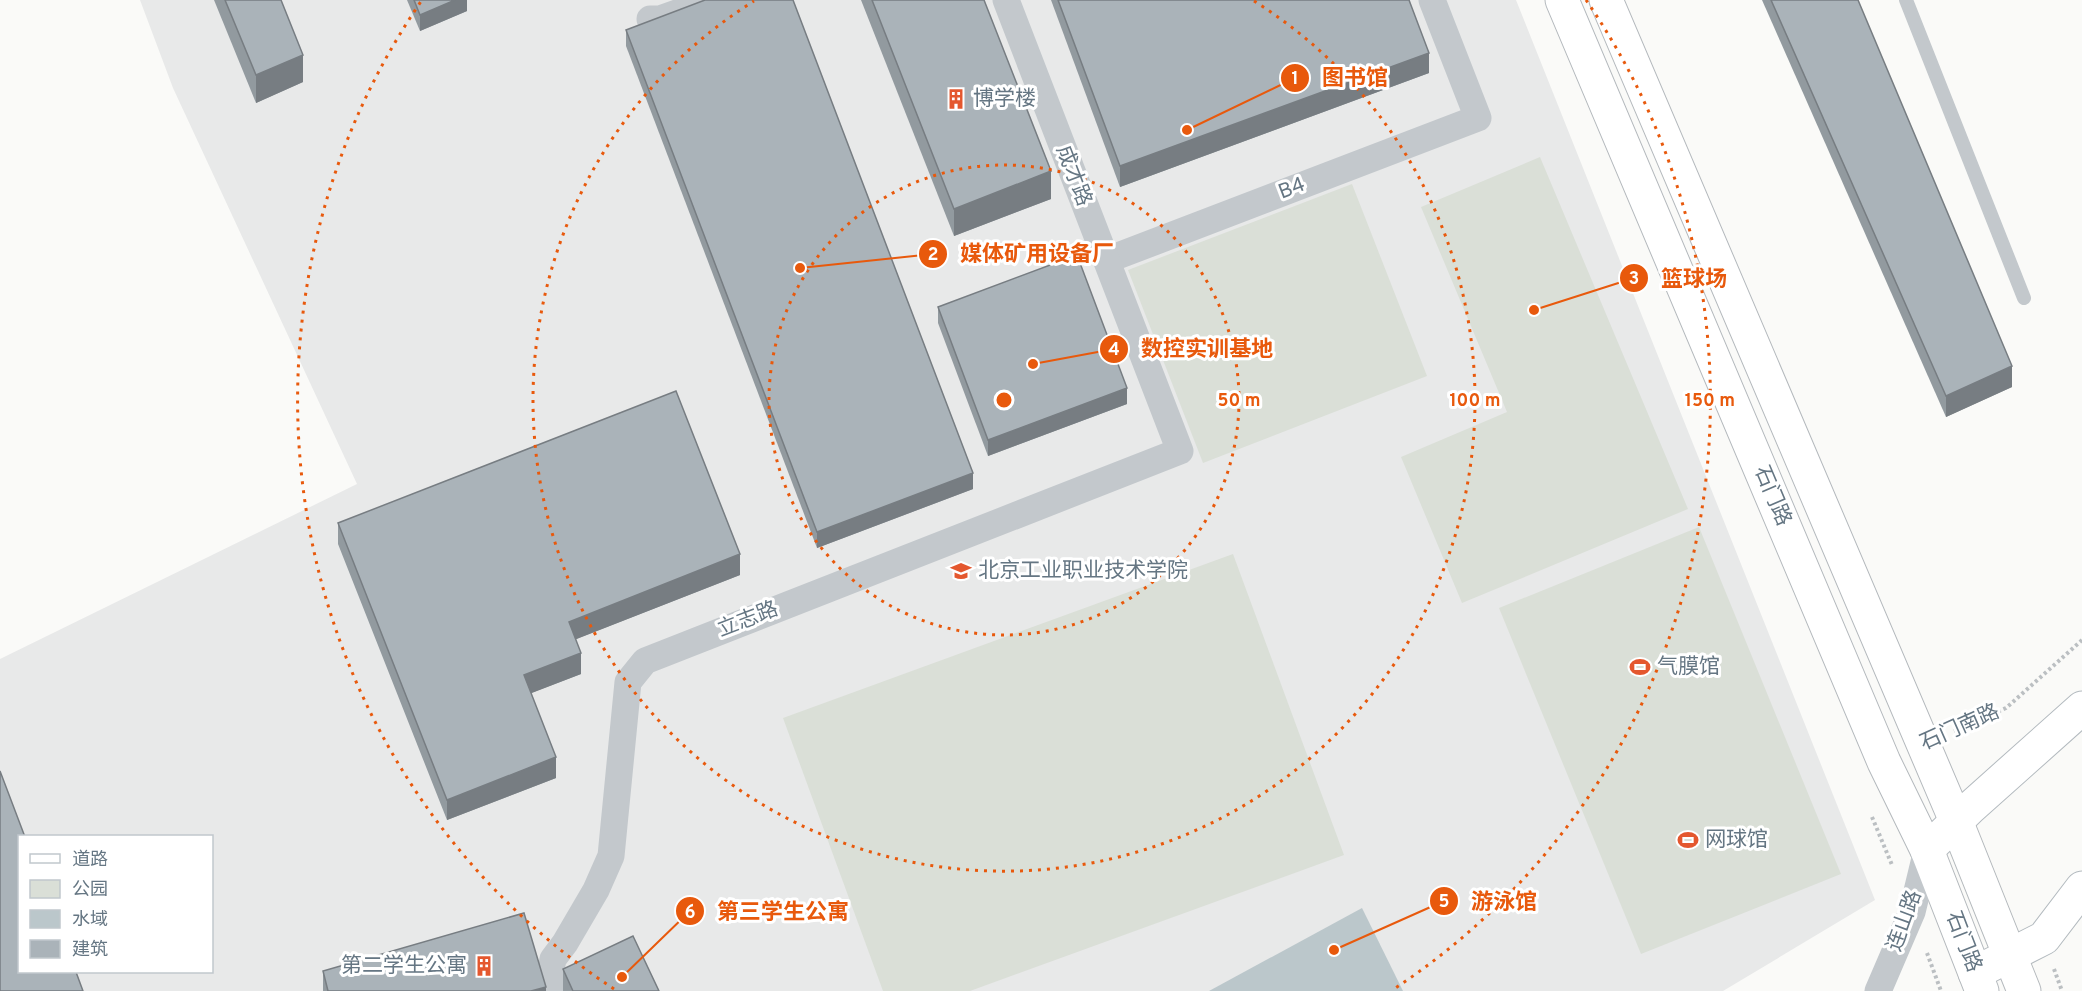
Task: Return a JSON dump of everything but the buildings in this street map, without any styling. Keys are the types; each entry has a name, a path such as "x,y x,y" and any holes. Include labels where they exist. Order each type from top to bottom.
{"main road":[{"name":"石门路","path":"1562,0 1884,762 1927,850 1978,982"},
{"name":"石门路","path":"1606,0 1956,822 2024,991"},
{"path":"1927,850 2082,708"},
{"path":"1978,982 2010,956 2044,938 2082,888"}],"street":[{"path":"650,19 660,19 713,0"},
{"name":"成才路","path":"1006,0 1180,452"},
{"name":"B4","path":"1107,260 1478,118 1432,0"},
{"name":"立志路","path":"555,991 550,976 553,959 597,890 611,856 628,682 645,661 1180,452"},
{"name":"连山路","path":"1878,991 1911,912 1927,850"}],"lane":[{"path":"1906,0 2024,298"}],"path":[{"name":"石门南路","path":"1922,744 2006,708 2082,640"}],"shaded area":[{"name":"北京工业职业技术学院","path":"140,0 1516,0 1875,900 1723,991 0,991 0,659 357,484 173,88"}],"green space":[{"path":"1540,157 1688,509 1462,603 1401,457 1507,412 1421,207"},
{"path":"1352,184 1427,376 1203,463 1128,270"},
{"name":"气膜馆","path":"1699,527 1841,874 1641,954 1499,608"},
{"path":"1233,554 1344,855 970,991 883,991 783,718"}],"water":[{"path":"1362,908 1403,991 1209,991"}],"place":[{"name":"博学楼","path":"956,99"},
{"name":"图书馆","path":"1187,130"},
{"name":"媒体矿用设备厂","path":"800,268"},
{"name":"篮球场","path":"1534,310"},
{"name":"数控实训基地","path":"1033,364"},
{"name":"北京工业职业技术学院","path":"961,571"},
{"name":"气膜馆","path":"1640,667"},
{"name":"网球馆","path":"1688,840"},
{"name":"游泳馆","path":"1334,950"},
{"name":"第二学生公寓","path":"484,966"},
{"name":"第三学生公寓","path":"622,977"}]}
